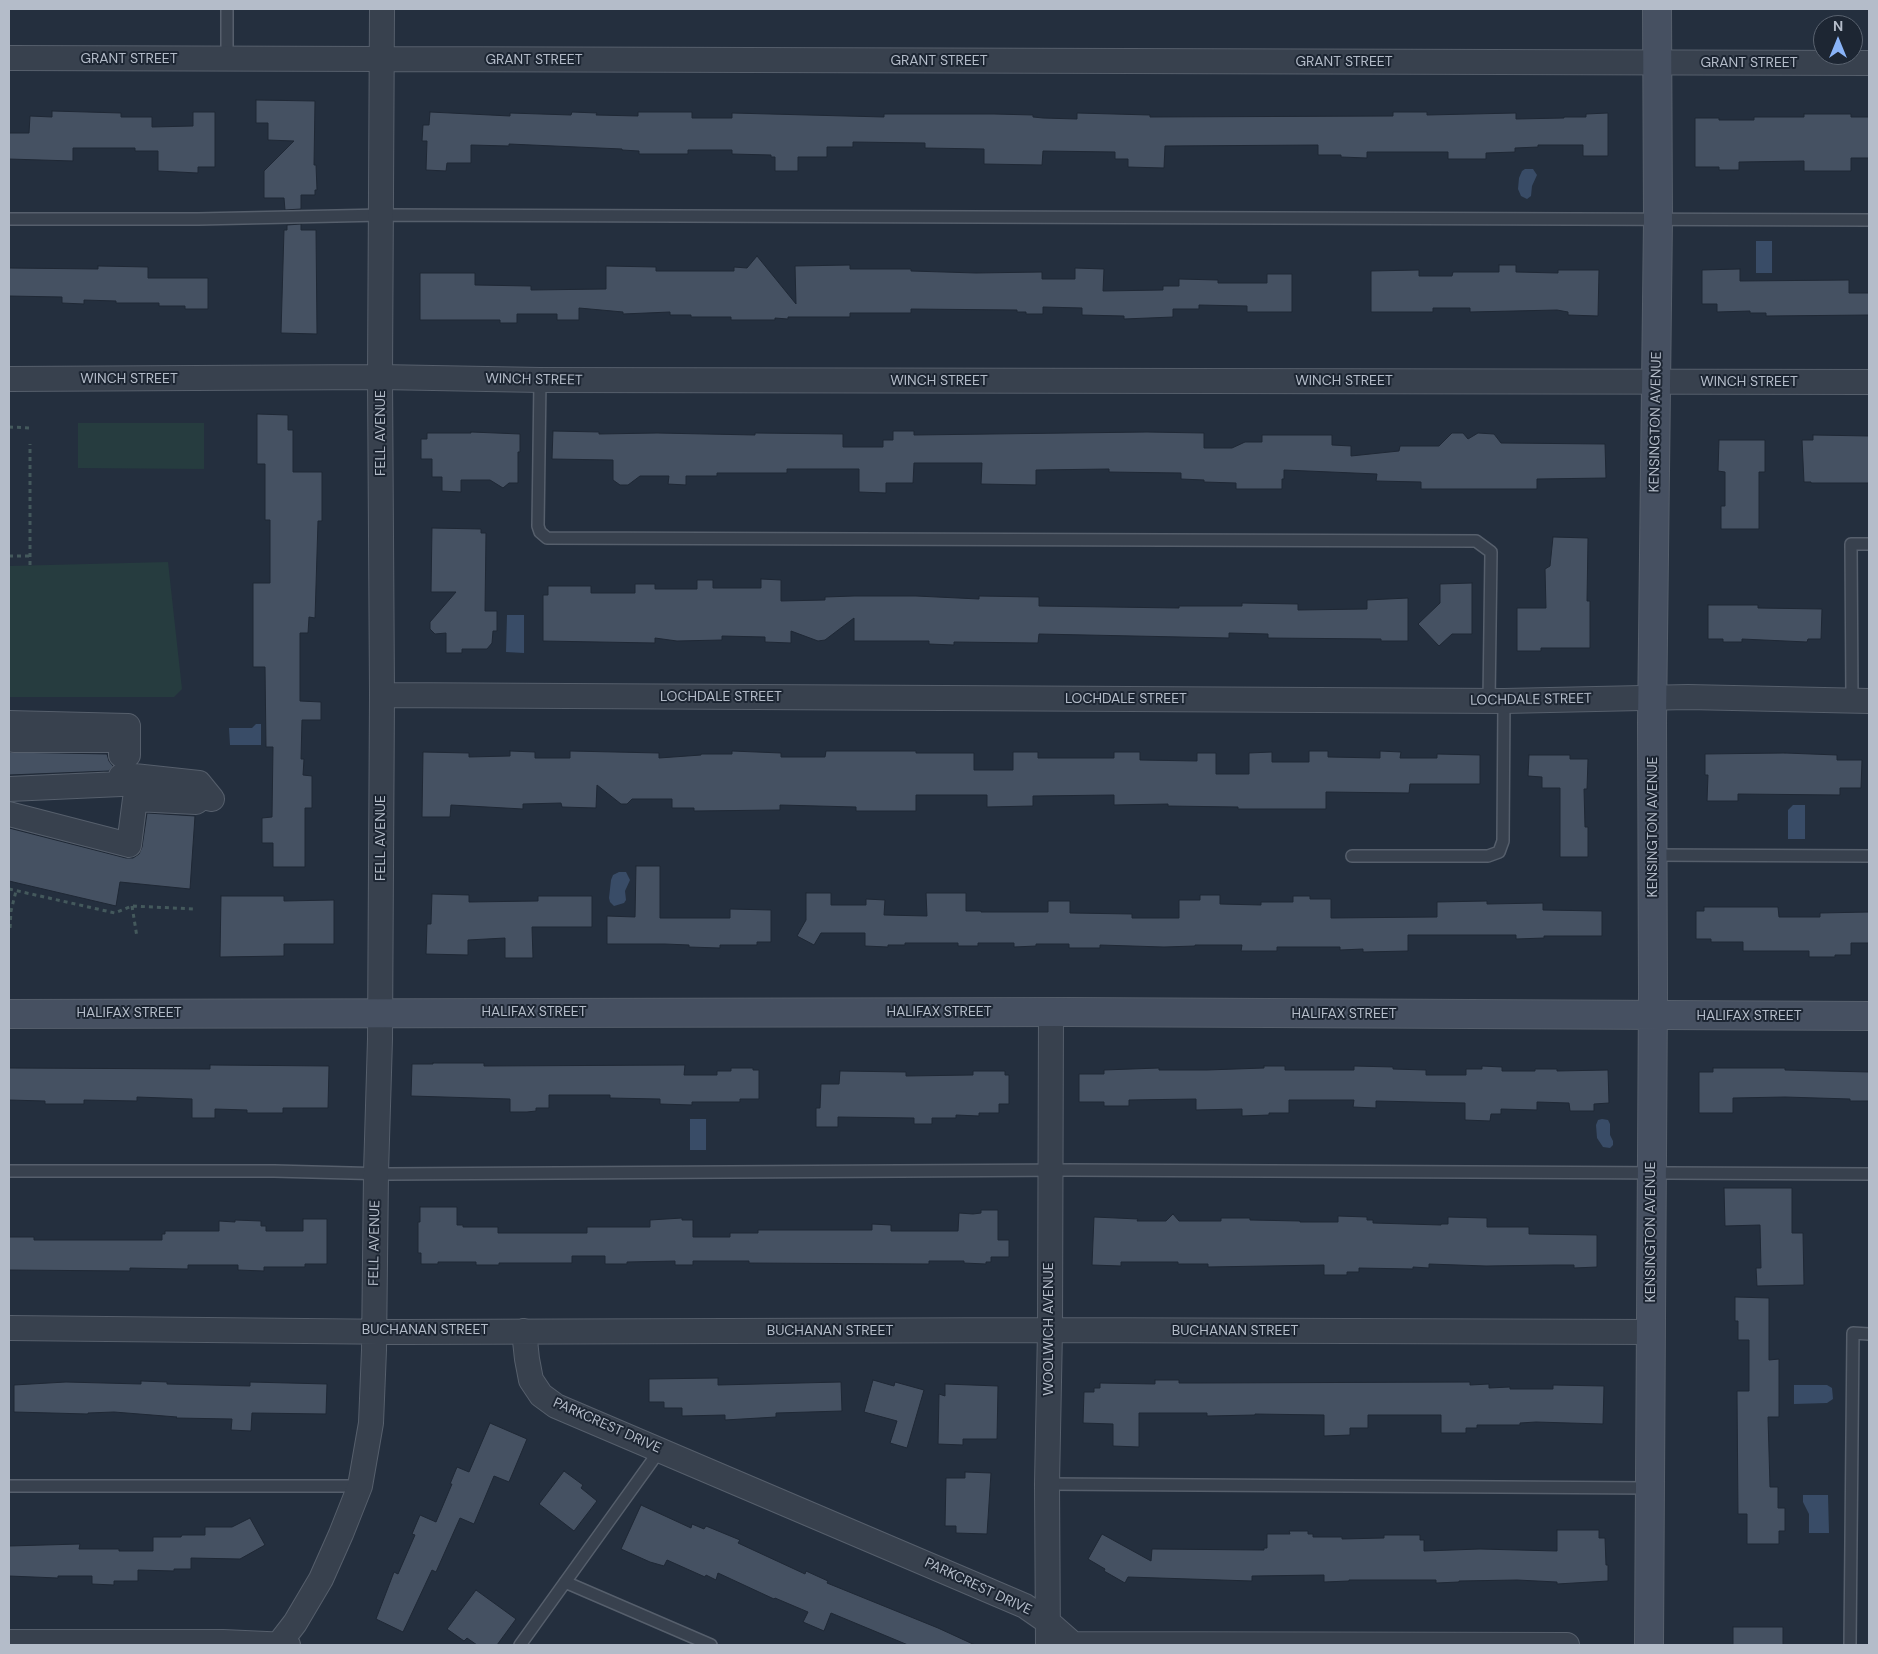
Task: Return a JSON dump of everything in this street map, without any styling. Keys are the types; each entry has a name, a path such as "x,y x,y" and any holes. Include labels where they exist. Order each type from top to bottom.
{"street":[{"name":"FELL AVENUE","path":"278,1645 295,1623 321,1579 342,1534 360,1486 371,1423 380,1013 382,9"},
{"name":"KENSINGTON AVENUE","path":"1649,1645 1653,1016 1652,698 1658,220 1657,9"},
{"name":"GRANT STREET","path":"9,58 1869,63"},
{"name":"WINCH STREET","path":"9,380 380,377 540,380 1869,382"},
{"name":"LOCHDALE STREET","path":"382,695 1497,701 1688,698 1861,701"},
{"path":"9,724 128,726 128,755 120,755 121,740 14,740 14,733 9,733"},
{"path":"9,789 120,784 120,776 134,776 199,783 212,799 203,797 196,802 135,798 129,845 9,814"},
{"name":"HALIFAX STREET","path":"9,1014 1051,1012 1869,1016"},
{"name":"WOOLWICH AVENUE","path":"1048,1634 1047,1484 1050,1330 1051,1012"},
{"name":"BUCHANAN STREET","path":"9,1328 524,1331 1650,1332"},
{"name":"PARKCREST DRIVE","path":"524,1331 531,1380 541,1395 556,1406 1025,1606 1048,1634 1074,1644 1567,1645"},
{"path":"9,1642 223,1642 288,1645"}],"lane":[{"path":"227,9 227,59"},
{"path":"9,219 178,219 382,215 1869,220"},
{"path":"540,380 538,526 540,532 547,538 1476,541 1491,552 1503,841 1499,852 1488,856 1352,856"},
{"path":"1861,701 1851,544 1869,544"},
{"path":"1653,855 1869,856"},
{"path":"9,1171 376,1173 1050,1170 1869,1174"},
{"path":"1850,1645 1852,1333 1869,1334"},
{"path":"520,1645 660,1450"},
{"path":"1047,1484 1650,1488"},
{"path":"9,1486 360,1486"},
{"path":"564,1582 711,1645"}],"path":[{"path":"9,427 31,428"},
{"path":"30,444 30,566"},
{"path":"9,556 30,556"},
{"path":"9,889 116,913 132,906 194,909"},
{"path":"10,928 11,910 16,891"},
{"path":"132,906 137,937"}],"green space":[{"path":"78,423 204,423 204,469 78,468"},
{"path":"168,562 182,689 174,697 9,697 9,566"}],"water":[{"path":"1525,169 1533,169 1537,175 1532,186 1531,196 1527,199 1521,196 1518,189 1519,178"},
{"path":"1756,241 1772,241 1772,273 1756,273"},
{"path":"507,615 524,615 524,653 506,652"},
{"path":"256,724 261,724 261,745 230,745 229,728 252,728"},
{"path":"1793,805 1805,805 1805,839 1788,839 1788,810"},
{"path":"619,872 626,872 630,880 625,891 626,900 624,903 614,906 609,898 611,880 613,875"},
{"path":"690,1119 706,1119 706,1150 690,1150"},
{"path":"1598,1120 1608,1120 1610,1124 1610,1135 1613,1145 1610,1148 1603,1147 1597,1138 1596,1125"},
{"path":"1794,1385 1827,1385 1832,1388 1833,1399 1827,1403 1794,1404"},
{"path":"1803,1495 1828,1495 1829,1533 1809,1533 1809,1514 1803,1502"}],"building":[{"path":"256,100 315,101 314,165 316,165 317,190 315,190 315,195 301,195 301,209 285,210 284,198 264,198 264,171 294,141 268,140 268,123 256,123"},
{"path":"52,111 121,113 121,117 152,117 152,127 193,126 193,112 215,112 215,167 198,167 198,173 158,171 158,151 135,151 135,148 73,148 73,161 9,159 9,133 29,133 30,116 52,117"},
{"path":"430,112 510,116 510,113 571,115 572,112 597,113 596,115 638,116 638,112 692,112 692,118 732,118 732,113 884,117 884,114 994,114 1077,119 1077,113 1150,115 1150,117 1393,116 1393,112 1427,112 1427,115 1516,113 1516,119 1586,117 1586,114 1608,113 1608,156 1583,156 1583,145 1538,145 1538,147 1515,148 1515,152 1486,153 1486,159 1448,159 1448,152 1367,152 1367,158 1341,157 1341,155 1318,155 1318,145 1165,146 1164,168 1128,167 1128,159 1115,159 1115,152 1043,151 1042,165 984,164 984,149 925,148 925,143 853,142 853,147 827,147 827,157 798,157 798,171 775,171 775,157 771,157 771,155 732,154 732,150 688,150 688,154 639,154 639,151 622,149 509,144 509,146 471,145 471,163 447,163 446,171 426,170 427,141 422,141 423,125 429,125"},
{"path":"1804,114 1851,114 1851,117 1869,117 1869,158 1851,158 1851,171 1804,171 1804,161 1739,162 1739,170 1719,170 1719,167 1695,167 1695,118 1754,120 1754,117 1804,117"},
{"path":"301,224 301,230 316,230 317,334 281,333 284,230 287,230 287,225"},
{"path":"757,256 796,304 795,266 850,265 850,269 911,269 911,271 976,273 1042,272 1042,279 1075,279 1075,268 1104,269 1103,291 1163,290 1163,286 1179,286 1179,279 1218,280 1218,283 1267,283 1267,274 1292,274 1292,312 1247,312 1247,306 1199,305 1199,309 1173,309 1173,317 1124,319 1124,316 1082,315 1082,308 1043,307 1043,314 1026,314 1026,312 1017,312 1017,310 911,309 911,313 850,313 850,317 788,317 788,319 775,318 775,320 731,320 731,317 670,315 670,312 623,314 623,312 579,308 579,320 557,320 557,314 517,314 517,323 500,323 500,320 420,320 420,273 475,273 475,285 531,286 531,290 606,289 606,266 656,267 656,271 734,271 734,267 747,268"},
{"path":"1499,265 1516,265 1516,272 1558,273 1558,270 1599,270 1598,316 1568,315 1568,312 1557,310 1470,312 1470,308 1433,308 1433,312 1371,312 1371,271 1419,270 1419,276 1452,276 1453,272 1499,272"},
{"path":"98,266 148,267 148,278 208,278 208,309 185,309 185,306 159,306 159,303 116,303 116,301 84,300 84,304 62,303 62,297 9,296 9,268 98,269"},
{"path":"1740,269 1740,281 1849,280 1849,293 1869,293 1869,315 1766,316 1766,313 1750,313 1750,311 1717,312 1717,304 1702,304 1702,270"},
{"path":"257,414 288,415 288,430 293,430 293,472 322,472 322,521 318,521 315,618 309,617 308,633 300,633 300,701 321,702 321,720 302,720 301,759 304,759 303,775 312,776 312,808 305,808 305,867 273,867 273,843 262,843 262,818 272,817 273,747 266,747 265,667 253,667 253,583 270,583 270,520 265,520 265,464 257,464"},
{"path":"553,431 599,432 599,434 843,434 843,447 883,447 883,440 893,440 893,431 914,431 914,435 1204,433 1204,448 1232,448 1245,442 1262,442 1262,435 1332,435 1332,445 1351,446 1351,456 1399,451 1400,446 1439,446 1452,433 1463,433 1468,439 1478,433 1494,434 1501,443 1605,444 1606,478 1537,479 1537,489 1421,489 1421,482 1376,481 1377,474 1284,470 1282,489 1236,489 1236,483 1181,479 1181,473 1109,472 1109,469 1036,470 1036,485 981,484 982,463 914,463 913,483 886,483 886,493 859,492 859,469 787,469 787,473 717,473 717,476 686,476 686,485 668,484 669,476 640,476 628,485 620,485 613,480 613,460 552,459"},
{"path":"427,433 520,434 518,483 509,483 503,488 490,480 461,480 461,492 442,491 442,477 432,477 432,459 421,459 421,439 427,439"},
{"path":"1813,435 1869,436 1869,483 1804,482 1802,440 1813,440"},
{"path":"1719,440 1765,440 1765,472 1759,472 1759,529 1721,529 1721,506 1725,506 1725,472 1718,471"},
{"path":"432,528 481,529 481,533 486,533 485,611 497,611 497,631 493,631 492,643 487,649 462,649 462,653 446,653 446,633 435,634 430,629 430,622 456,592 431,592"},
{"path":"1553,537 1588,538 1587,601 1590,601 1590,648 1541,648 1541,651 1517,651 1517,608 1546,608 1545,569 1550,566"},
{"path":"761,579 781,580 781,601 825,600 825,597 854,596 979,599 979,596 1039,597 1039,606 1179,608 1179,606 1242,606 1242,603 1298,604 1298,610 1367,609 1367,600 1408,598 1408,641 1268,638 1268,634 1229,633 1229,638 1039,634 1038,643 954,642 954,645 929,644 929,641 854,641 854,618 825,640 818,641 791,631 791,643 765,642 765,637 722,636 722,640 677,641 655,638 655,643 543,641 543,595 548,595 548,586 591,586 591,593 635,593 635,584 655,584 655,589 697,589 697,580 713,580 713,588 761,588"},
{"path":"1472,583 1472,634 1452,634 1439,646 1418,624 1440,603 1440,584"},
{"path":"1708,605 1758,605 1758,608 1822,609 1821,639 1808,639 1807,642 1742,639 1742,642 1723,642 1723,639 1708,639"},
{"path":"510,751 535,752 535,758 570,758 570,751 659,753 659,758 701,754 732,754 732,751 781,753 781,757 825,757 826,751 974,753 974,770 1013,770 1013,752 1038,752 1038,758 1114,758 1114,752 1140,752 1140,760 1197,761 1197,753 1216,753 1216,774 1249,774 1249,753 1272,752 1272,762 1309,762 1309,751 1328,751 1328,757 1380,758 1380,751 1401,752 1400,758 1437,758 1437,754 1480,755 1480,784 1410,784 1409,793 1326,792 1326,809 1238,809 1238,807 1168,806 1168,804 1114,805 1114,795 1033,796 1033,806 987,807 987,795 916,795 916,811 856,811 856,807 780,805 780,810 694,811 694,808 672,808 672,799 632,799 627,804 621,804 597,785 596,808 562,807 561,803 523,804 523,809 451,805 450,817 422,817 423,752 469,753 469,757 510,756"},
{"path":"9,752 107,754 113,766 109,771 9,775"},
{"path":"1785,753 1837,755 1837,760 1862,760 1861,788 1840,788 1840,795 1738,794 1738,801 1707,801 1708,775 1705,775 1705,754"},
{"path":"1529,755 1570,755 1570,759 1588,759 1587,789 1584,789 1585,827 1588,827 1588,857 1560,857 1560,788 1542,788 1542,777 1528,776"},
{"path":"147,813 195,816 190,889 120,882 116,906 9,881 9,828 126,858 133,858 139,854 142,847"},
{"path":"636,866 660,866 660,918 730,918 730,909 771,910 771,942 757,942 757,945 720,945 720,948 665,944 607,944 607,916 635,917"},
{"path":"806,893 831,893 831,905 866,905 866,899 885,900 884,915 927,916 926,893 966,893 966,911 1048,912 1048,901 1070,901 1070,913 1132,914 1132,918 1179,918 1179,900 1200,900 1200,895 1220,895 1220,904 1261,905 1261,902 1293,902 1293,896 1310,896 1310,899 1331,899 1331,918 1437,917 1437,902 1487,901 1487,904 1543,903 1543,910 1602,911 1602,936 1544,936 1544,938 1516,939 1516,935 1408,935 1408,951 1363,952 1363,949 1340,950 1340,947 1277,947 1277,951 1241,951 1242,945 1164,947 1100,945 1100,948 1069,948 1069,944 1036,944 1036,946 1014,947 1014,943 978,943 978,946 958,946 958,943 905,943 905,945 888,945 888,947 865,946 865,933 821,933 814,945 797,936 806,920"},
{"path":"432,894 469,895 469,902 538,901 538,896 592,896 592,927 532,927 533,958 505,958 505,938 468,940 468,955 426,954 427,924 431,924"},
{"path":"221,896 284,896 284,901 334,900 334,944 284,944 284,956 220,957"},
{"path":"1704,907 1778,907 1779,917 1820,917 1820,913 1869,912 1869,943 1851,943 1851,955 1835,955 1835,957 1809,957 1809,951 1743,951 1743,942 1711,942 1711,939 1696,939 1696,911 1704,911"},
{"path":"484,1063 484,1066 685,1065 684,1075 717,1075 717,1071 731,1071 731,1068 753,1068 753,1070 759,1070 759,1099 740,1099 740,1102 692,1102 692,1105 660,1104 660,1099 610,1098 610,1095 549,1095 549,1108 536,1108 536,1111 527,1112 510,1112 510,1099 411,1096 412,1064"},
{"path":"210,1065 329,1066 328,1108 283,1108 283,1113 247,1113 247,1110 215,1109 215,1118 192,1118 192,1099 137,1097 137,1101 84,1100 84,1104 45,1104 45,1101 9,1100 9,1068 210,1069"},
{"path":"1264,1066 1285,1066 1285,1070 1354,1070 1354,1066 1393,1067 1393,1069 1426,1070 1426,1075 1466,1075 1466,1069 1482,1069 1482,1066 1502,1067 1502,1071 1535,1071 1535,1069 1557,1069 1557,1071 1608,1070 1609,1103 1594,1104 1594,1111 1570,1111 1569,1103 1537,1102 1537,1110 1501,1109 1501,1114 1491,1114 1490,1121 1465,1120 1465,1103 1376,1101 1376,1108 1353,1107 1354,1100 1289,1100 1289,1113 1242,1116 1242,1109 1196,1110 1196,1099 1129,1100 1129,1106 1104,1106 1104,1102 1079,1102 1079,1074 1104,1074 1104,1070 1159,1068 1159,1070 1207,1070 1264,1068"},
{"path":"1713,1068 1785,1068 1785,1070 1869,1072 1869,1101 1785,1097 1733,1098 1733,1113 1699,1113 1699,1072 1713,1072"},
{"path":"840,1071 906,1072 906,1076 973,1075 973,1071 1005,1071 1005,1075 1009,1075 1009,1104 999,1104 999,1113 979,1113 979,1116 956,1115 956,1118 932,1118 932,1124 914,1124 914,1118 838,1117 838,1127 816,1127 816,1108 820,1108 821,1084 839,1084"},
{"path":"1724,1188 1792,1188 1792,1233 1803,1233 1804,1285 1757,1286 1756,1268 1761,1268 1760,1225 1725,1226"},
{"path":"420,1207 457,1207 457,1225 463,1225 463,1227 498,1227 498,1233 587,1233 587,1227 650,1227 650,1220 682,1218 682,1220 693,1220 693,1237 730,1237 730,1233 758,1233 758,1230 872,1230 872,1224 891,1225 891,1231 958,1231 959,1213 973,1214 981,1213 981,1210 998,1210 998,1240 1009,1240 1009,1257 991,1257 991,1262 986,1262 986,1264 964,1263 964,1261 929,1261 929,1264 693,1261 693,1265 675,1265 675,1261 605,1264 605,1256 572,1256 572,1263 499,1263 499,1265 476,1265 476,1262 438,1262 438,1264 421,1264 421,1253 418,1253"},
{"path":"1173,1214 1179,1221 1221,1221 1221,1218 1250,1218 1250,1220 1338,1222 1338,1216 1367,1217 1367,1220 1373,1220 1373,1223 1441,1225 1448,1224 1448,1217 1487,1218 1487,1227 1529,1227 1529,1234 1597,1235 1597,1267 1574,1268 1574,1265 1486,1266 1429,1264 1429,1268 1359,1268 1359,1272 1347,1272 1347,1275 1324,1275 1324,1265 1208,1267 1208,1264 1178,1264 1178,1262 1121,1262 1121,1266 1092,1265 1094,1217 1138,1219 1137,1221 1166,1221"},
{"path":"303,1219 327,1219 327,1264 305,1264 305,1267 264,1267 264,1271 238,1270 238,1265 188,1265 188,1269 130,1268 130,1271 9,1270 9,1237 34,1237 34,1240 162,1240 162,1234 165,1234 165,1231 219,1231 219,1221 261,1221 261,1226 266,1226 266,1231 303,1231"},
{"path":"1735,1297 1769,1298 1769,1360 1779,1359 1779,1417 1768,1417 1770,1487 1778,1487 1778,1508 1785,1508 1785,1531 1779,1531 1779,1544 1747,1544 1747,1514 1738,1514 1737,1391 1749,1391 1749,1340 1738,1340 1738,1321 1735,1321"},
{"path":"718,1378 718,1385 841,1382 842,1411 776,1413 776,1417 725,1420 725,1415 682,1416 682,1408 664,1408 664,1402 649,1402 649,1379"},
{"path":"873,1380 894,1386 895,1382 924,1390 907,1448 890,1443 897,1421 864,1412"},
{"path":"1155,1380 1179,1380 1179,1383 1470,1382 1470,1385 1489,1384 1489,1388 1510,1387 1510,1389 1553,1389 1553,1385 1604,1386 1603,1424 1536,1422 1520,1423 1520,1425 1477,1425 1477,1428 1466,1428 1466,1433 1441,1433 1441,1415 1368,1415 1368,1428 1350,1428 1350,1435 1324,1436 1324,1415 1255,1414 1207,1416 1207,1413 1139,1413 1139,1447 1113,1446 1113,1424 1083,1423 1084,1392 1094,1392 1094,1388 1100,1388 1100,1383 1155,1384"},
{"path":"141,1381 167,1382 167,1384 250,1386 250,1382 327,1384 326,1414 252,1413 251,1431 231,1430 232,1419 176,1418 114,1412 88,1414 14,1412 14,1385 66,1382 141,1384"},
{"path":"945,1384 998,1386 997,1439 963,1439 963,1445 938,1444 939,1394 945,1396"},
{"path":"490,1423 527,1439 509,1482 494,1476 474,1524 460,1518 436,1572 432,1570 403,1632 376,1619 394,1572 398,1574 415,1535 412,1534 420,1515 436,1522 457,1467 469,1472"},
{"path":"564,1471 583,1485 581,1488 597,1501 574,1531 539,1504"},
{"path":"965,1472 991,1473 987,1534 956,1533 956,1526 945,1526 946,1478 965,1478"},
{"path":"641,1505 691,1528 692,1524 704,1529 706,1526 740,1540 738,1543 805,1574 806,1571 828,1581 827,1583 975,1645 908,1645 831,1613 824,1631 803,1622 808,1612 774,1599 718,1573 716,1580 667,1560 664,1566 650,1562 621,1549"},
{"path":"250,1518 265,1545 240,1559 191,1558 191,1569 174,1569 174,1571 138,1570 138,1581 114,1581 114,1585 92,1584 92,1576 58,1576 58,1578 9,1576 9,1546 80,1544 79,1549 153,1551 153,1537 205,1535 205,1527 232,1527"},
{"path":"1557,1530 1599,1530 1599,1538 1605,1538 1608,1581 1557,1584 1557,1582 1517,1580 1436,1583 1436,1580 1349,1580 1324,1582 1324,1575 1252,1576 1252,1581 1128,1577 1125,1583 1088,1559 1102,1534 1151,1561 1152,1549 1264,1550 1264,1548 1267,1548 1267,1534 1290,1534 1289,1531 1308,1531 1308,1534 1313,1534 1313,1537 1342,1537 1342,1539 1384,1538 1384,1535 1420,1535 1420,1540 1424,1540 1424,1551 1480,1549 1557,1551"},
{"path":"476,1590 516,1619 497,1645 477,1645 467,1638 464,1641 447,1629"},
{"path":"1733,1627 1783,1627 1783,1645 1733,1645"}]}
